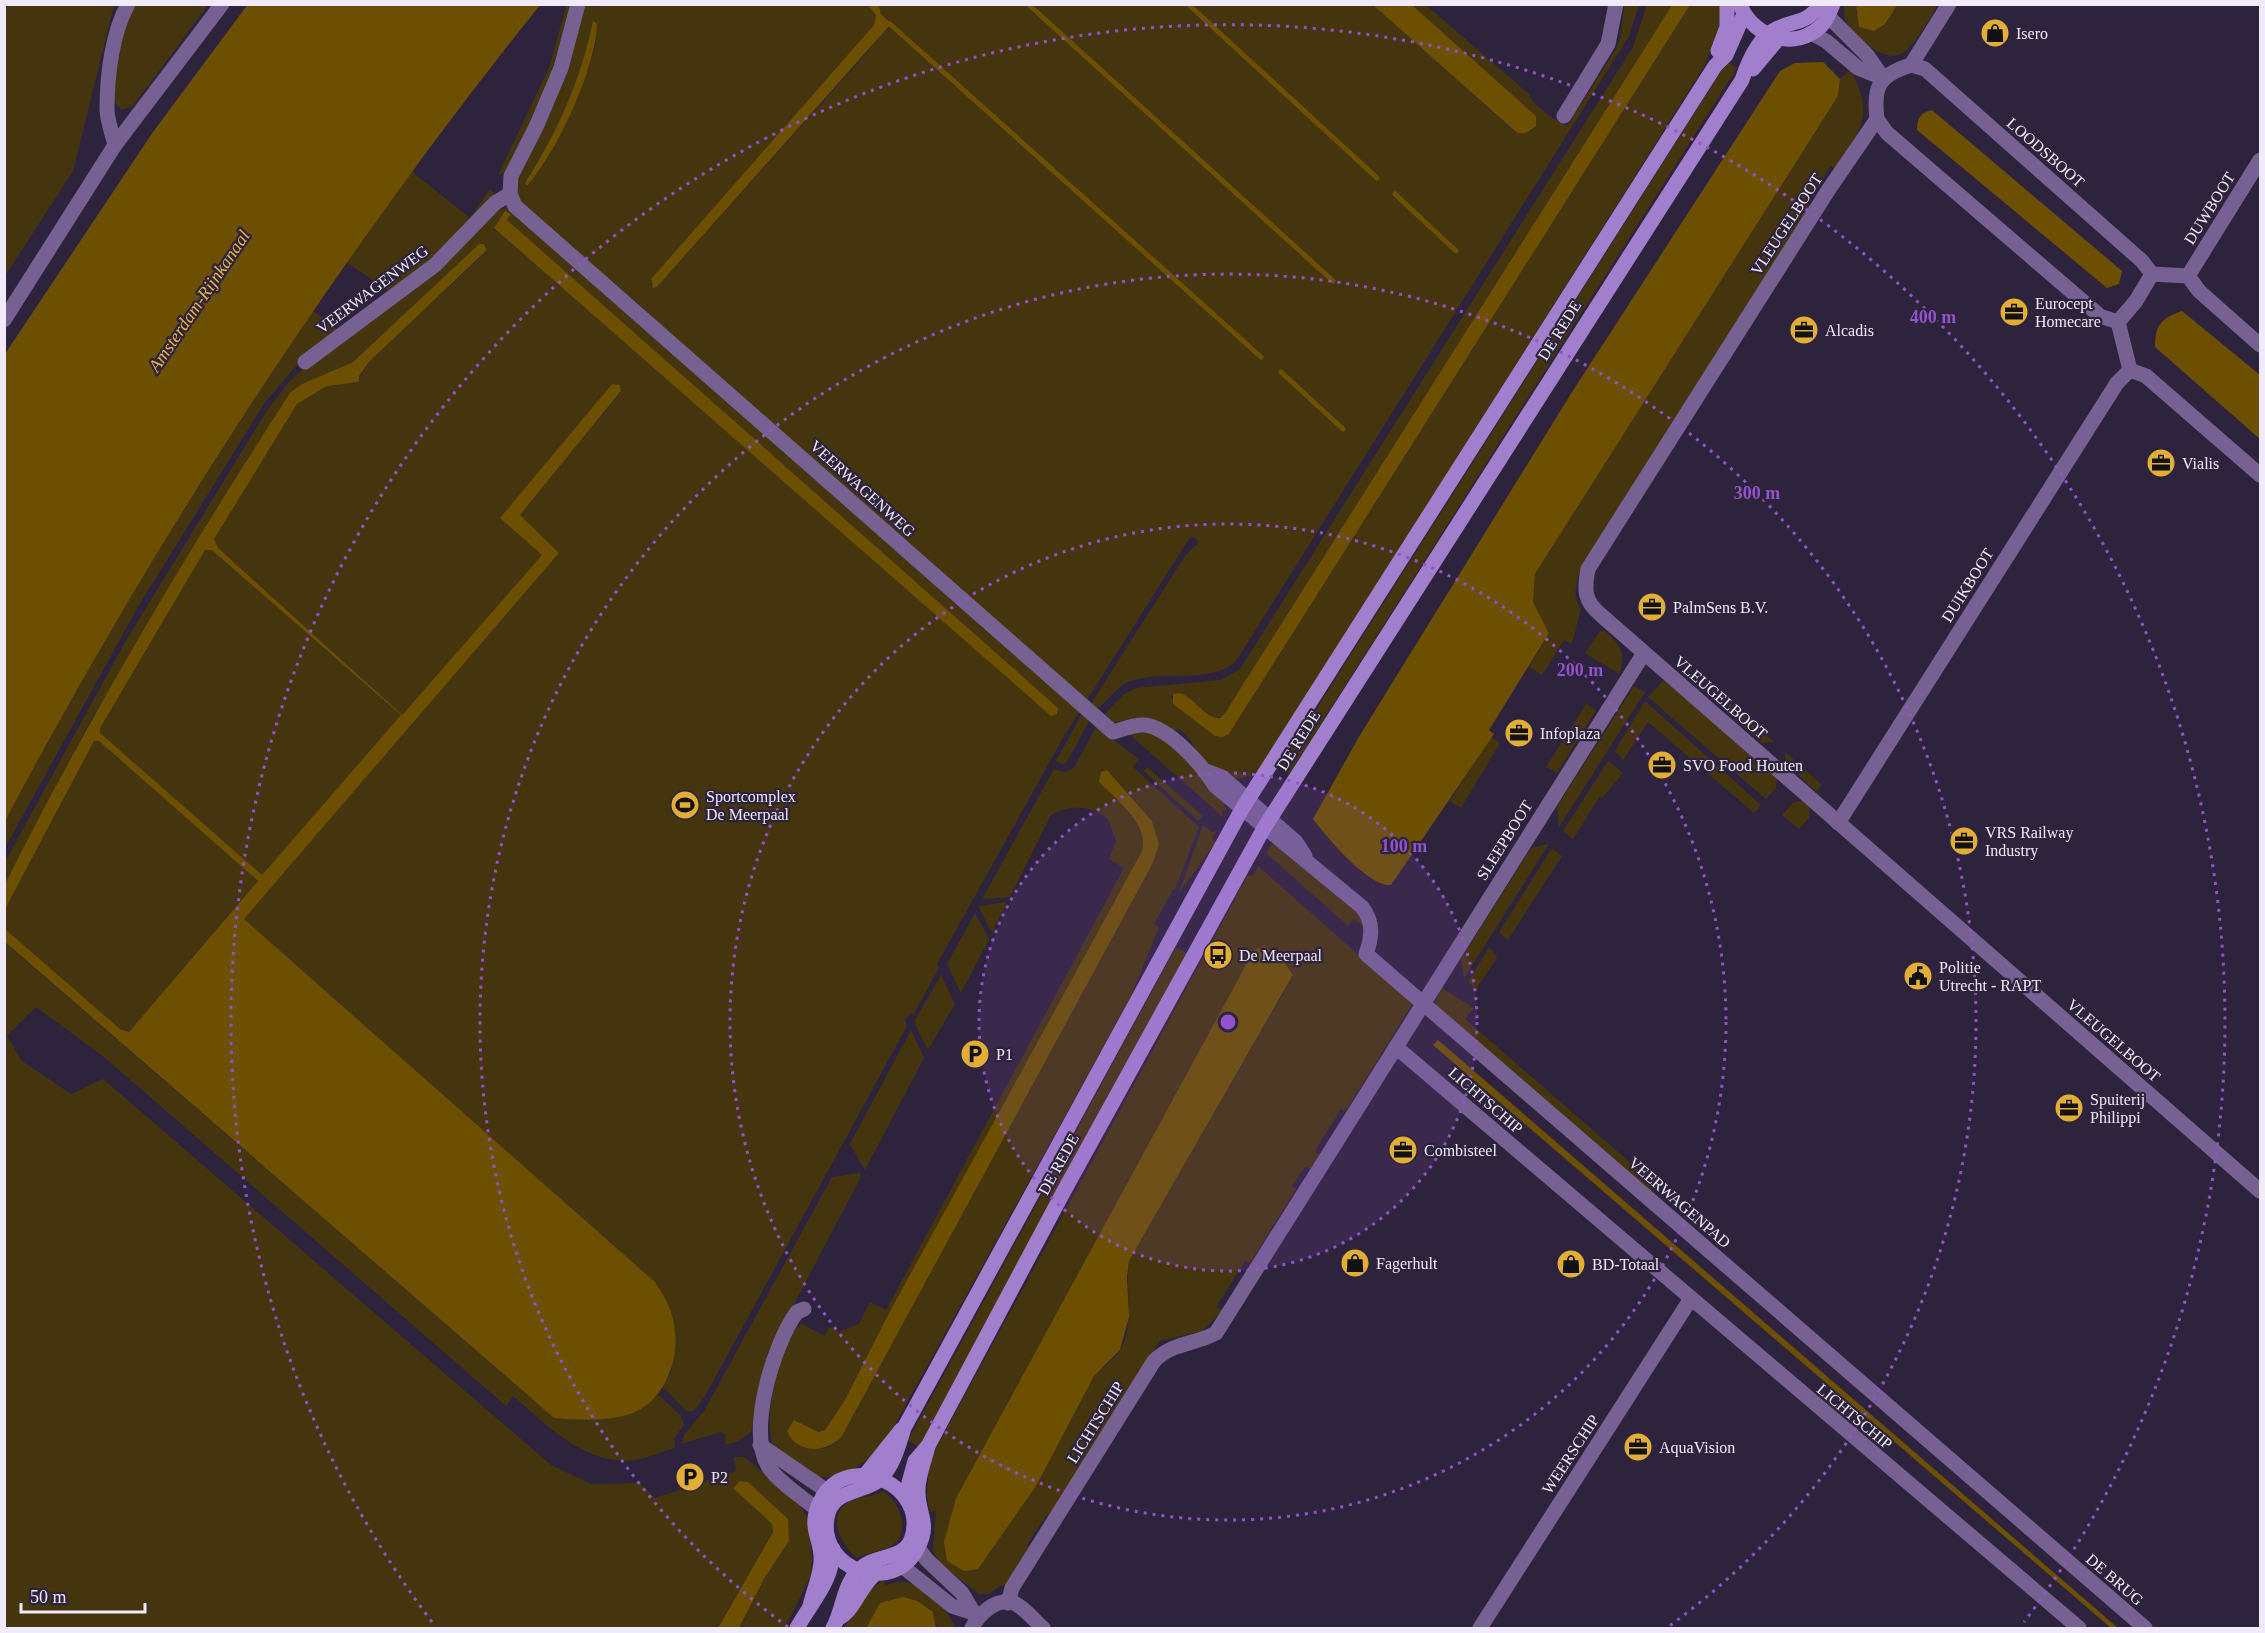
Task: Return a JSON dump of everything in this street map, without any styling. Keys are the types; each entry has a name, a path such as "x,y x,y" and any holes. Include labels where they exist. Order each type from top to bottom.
{"main road":[{"path":"1742,9 1752,24 1772,37 1811,33 1821,26 1825,7"},
{"path":"1772,37 1774,30 1809,19 1825,7"},
{"name":"DE REDE","path":"873,1476 904,1428 1244,804 1715,66 1726,55 1742,9"},
{"name":"DE REDE","path":"1715,66 1727,27 1727,11"},
{"name":"DE REDE","path":"911,1494 928,1446 1064,1191 1266,823 1742,80 1748,61 1772,37"},
{"path":"822,1512 846,1492 874,1483 873,1476"},
{"path":"836,1623 848,1613 863,1586 873,1575 902,1566 925,1524 911,1494 873,1476 842,1480 827,1491 822,1512 814,1530 827,1551 858,1571 873,1575"},
{"path":"836,1623 839,1605 858,1571 865,1565 897,1554 915,1544"},
{"path":"797,1629 810,1606 827,1551"}],"street":[{"path":"115,145 106,111 110,71 121,18 128,4"},
{"path":"4,320 115,145 222,4"},
{"path":"510,194 512,176 561,68 578,4"},
{"path":"1564,116 1608,44 1616,4"},
{"path":"1949,4 1911,65 1893,70 1882,78 1874,98 1877,119 1887,133 2100,316 2118,322"},
{"path":"1825,7 1867,55 1882,78"},
{"path":"1811,33 1826,41 1858,68 1882,78"},
{"name":"LOODSBOOT","path":"1911,65 1925,69 2142,261 2152,274"},
{"name":"VLEUGELBOOT","path":"1877,119 1829,189 1588,570 1584,591 1590,606 2260,1191"},
{"name":"DUWBOOT","path":"2188,276 2260,160"},
{"name":"VEERWAGENWEG","path":"306,362 435,265 495,202 510,194 516,206 1113,732 1144,725 1162,730 1206,771 1222,777 1244,804 1266,823"},
{"path":"2118,322 2136,301 2152,274 2188,276 2199,291 2260,345"},
{"path":"2118,322 2130,370 2146,376 2260,475"},
{"name":"DUIKBOOT","path":"1838,823 2116,383 2130,370"},
{"name":"SLEEPBOOT","path":"1396,1047 1644,653"},
{"name":"VEERWAGENPAD","path":"1266,823 1289,849 1308,860 1366,912 1372,932 1366,954 2062,1557"},
{"name":"LICHTSCHIP","path":"1008,1603 1012,1588 1154,1360 1167,1348 1204,1339 1216,1332 1396,1047 2079,1629"},
{"name":"WEERSCHIP","path":"1480,1629 1690,1299"},
{"path":"804,1309 797,1312 792,1319 775,1356 760,1422 760,1445 767,1466 822,1512"},
{"path":"760,1445 827,1491"},
{"path":"915,1544 927,1560 962,1593 973,1620"},
{"name":"DE BRUG","path":"2062,1557 2145,1629"},
{"path":"902,1566 973,1620"},
{"path":"973,1620 988,1609 1008,1603 1015,1604 1043,1629"}],"shaded area":[{"path":"5,4 114,5 73,171 5,276"},
{"path":"600,4 868,4 876,15 874,25 651,279 651,285 657,287 861,59 891,22 881,14 879,5 1373,5 1516,133 1526,133 1536,116 1412,5 1426,5 1529,94 1534,103 1552,118 1567,126 1616,49 1621,36 1624,5 1639,5 1629,36 1236,661 1213,673 1141,678 1128,682 1097,709 1091,704 1185,556 1199,542 1192,536 1187,542 1063,738 937,964 939,968 913,1015 910,1013 905,1021 907,1026 705,1396 694,1411 686,1411 663,1387 672,1370 655,1282 244,919 559,553 519,516 621,392 620,385 612,384 501,518 543,554 262,875 100,734 100,728 204,540 247,483 297,404 327,386 342,382 355,384 369,362 487,251 487,247 479,244 353,362 302,384 92,718 5,884 5,862 124,644 266,412 288,383 307,365 495,211 507,207 652,316 521,202 516,192 517,182 542,131 583,5 599,7","holes":["596,42 586,77 569,117 549,156 527,186 525,183 569,99 588,45","505,211 511,214 507,220 646,361 494,228"]},
{"path":"133,5 208,5 133,106 122,110 113,101 113,84 122,39"},
{"path":"564,5 571,5 542,99 520,150 509,167 498,175 549,68 566,7"},
{"path":"1647,5 1672,5 1225,713 1220,717 1213,717 1181,694 1171,696 1177,706 1229,734 1690,5 1720,5 1721,20 1705,65 1260,769 1243,778 1228,777 1206,762 1179,729 1171,731 1136,718 1112,723 1105,714 1124,694 1136,688 1221,680 1240,669 1633,47"},
{"path":"1844,5 1856,5 1856,14 1885,24 1897,5 1938,5 1911,45 1901,54 1894,56 1868,46 1853,32 1845,19"},
{"path":"1727,62 1737,68 1289,774 1279,768"},
{"path":"1850,70 1862,99 1862,121 1858,132 1835,168 1831,166 1807,203 1811,207 1579,573 1576,600 1581,608 1573,640 1571,644 1564,640 1542,675 1529,667 1549,633 1533,602 1535,574 1838,96 1840,79"},
{"path":"411,171 470,218 490,189 494,194 474,222 392,293 346,262"},
{"path":"313,311 339,330 294,368 264,404 139,605 5,848 5,821 77,690 191,498"},
{"path":"1600,631 1605,631 1621,650 1622,661 1619,674 1585,653"},
{"path":"1665,679 1777,776 1776,788 1766,799 1648,697"},
{"path":"1634,686 1645,692 1559,827 1557,807"},
{"path":"1645,701 1761,805 1754,813 1648,722 1623,760 1615,751"},
{"path":"1729,703 1774,742 1762,743 1729,715"},
{"path":"1586,704 1596,710 1557,773 1546,767"},
{"path":"1083,712 1089,719 1088,723 1067,762 1061,764 1056,761"},
{"path":"1096,727 1139,759 1133,767 1199,827 1175,890 1154,924 1159,927 1131,996 883,1446 866,1461 846,1472 836,1476 814,1476 791,1461 772,1443 770,1418 773,1392 788,1341 801,1324 825,1336 829,1327 839,1332 859,1324 870,1302 886,1310 1124,868 1109,859 1116,841 1108,819 1087,809 1066,809 1051,815 1010,897 982,899 1054,769 1065,772 1074,768","holes":["1107,770 1152,821 1159,844 1153,863 842,1436 828,1448 809,1448 794,1420 820,1432 825,1430 845,1401 889,1313 1141,853 1143,843 1137,823 1123,805 1099,782"]},
{"path":"1134,731 1157,735 1184,758 1224,803 1227,810 1222,811 1222,816 1128,733"},
{"path":"1491,737 1500,743 1461,808 1450,801"},
{"path":"94,741 99,741 258,881 129,1032 121,1031 5,929 4,909"},
{"path":"1785,752 1822,785 1816,791 1786,764"},
{"path":"1608,761 1623,773 1602,798 1600,796 1573,839 1563,831"},
{"path":"1147,767 1203,816 1198,821 1144,771"},
{"path":"1804,800 1810,806 1809,818 1799,829 1782,815 1793,803"},
{"path":"1203,825 1212,832 1217,830 1212,838 1216,842 1179,893"},
{"path":"1273,843 1355,908 1365,929 1354,919 1348,926 1266,853"},
{"path":"1549,844 1464,978 1461,959 1531,848"},
{"path":"1552,848 1562,856 1508,940 1499,932"},
{"path":"1258,866 1413,1003 1345,1112 1341,1109 1315,1151 1319,1154 1310,1169 1305,1167 1292,1186 1296,1189 1250,1263 1245,1261 1216,1307 1222,1311 1202,1331 1160,1341 1049,1517 1046,1515 1027,1545 1029,1547 1006,1586 1002,1585 988,1594 979,1594 939,1563 933,1550 936,1511 930,1512 927,1496 928,1475 934,1452 1248,875 1253,876","holes":["1264,947 1293,976 1129,1261 1129,1317 1121,1349 1094,1376 978,1569 944,1542 956,1498 1254,950"]},
{"path":"1007,902 992,933 978,906"},
{"path":"975,913 989,939 961,993 947,964"},
{"path":"4,942 554,1418 582,1420 623,1415 636,1410 658,1394 681,1416 684,1425 674,1438 675,1448 645,1458 617,1460 600,1457 568,1442 513,1396 506,1406 104,1057 36,1007 7,1036 22,1061 71,1094 103,1079 551,1465 591,1484 640,1483 655,1498 736,1471 734,1457 744,1457 797,1500 808,1519 812,1560 810,1577 785,1628 739,1628 764,1579 789,1541 763,1497 748,1482 741,1481 733,1487 772,1524 773,1532 718,1628 5,1628"},
{"path":"1176,947 1187,953 919,1447 908,1441"},
{"path":"1489,947 1497,958 1476,989 1468,982"},
{"path":"941,975 955,1004 928,1050 914,1022"},
{"path":"1442,988 1474,1008 1465,1019 1655,1184 1650,1193 1436,1007 1435,1002"},
{"path":"911,1030 924,1058 865,1170 850,1144"},
{"path":"860,1173 861,1177 768,1353 751,1432 737,1442 726,1444 725,1435 721,1432 681,1444 684,1435 704,1411 832,1177"},
{"path":"883,1491 898,1509 902,1532 893,1545 857,1558 841,1537 837,1521 838,1513 851,1501"},
{"path":"883,1580 886,1585 905,1582 918,1587 942,1607 955,1628 936,1628 937,1624 880,1603 866,1628 844,1628 866,1593"}],"water":[{"name":"Amsterdam-Rijnkanaal","path":"248,4 540,5 392,200 321,299 253,401 124,608 5,821 5,354 153,132"},
{"path":"1856,4 1897,5 1885,24 1874,31 1859,27"},
{"path":"868,5 879,5 881,14 891,23 889,26 657,287 653,288 651,279 874,25 876,15"},
{"path":"1373,5 1412,5 1536,116 1536,126 1526,133 1517,133"},
{"path":"1672,5 1690,5 1229,734 1222,737 1215,736 1173,704 1173,694 1185,695 1214,717 1220,718 1225,713"},
{"path":"593,21 597,24 595,42 590,63 573,109 550,153 527,186 525,183 557,125 575,85"},
{"path":"1823,62 1840,79 1838,96 1535,574 1533,602 1549,633 1489,730 1494,734 1391,885 1371,878 1349,860 1313,819 1360,735 1572,392 1780,71 1795,63"},
{"path":"1932,110 2122,271 2119,284 2107,288 1917,130 1920,117"},
{"path":"505,211 511,214 507,220 1058,708 1057,714 1051,716 494,228"},
{"path":"479,244 484,244 487,250 369,362 359,376 359,382 327,386 297,404 214,539 218,548 402,715 542,555 500,518 612,384 620,385 621,391 520,515 559,553 244,919 655,1282 666,1300 674,1323 674,1356 670,1373 652,1400 639,1410 623,1416 588,1420 554,1418 5,942 5,929 121,1030 129,1032 258,881 99,741 94,741 5,909 5,884 105,696 177,574 290,393 302,384 353,362","holes":["205,550 212,550 401,715 262,875 100,733 100,728"]},
{"path":"2182,311 2260,375 2260,439 2155,347 2156,333 2161,323 2169,316"},
{"path":"1107,770 1152,821 1159,844 1153,863 842,1436 829,1446 805,1448 792,1439 787,1431 794,1420 819,1432 825,1430 845,1400 889,1313 1141,853 1143,843 1137,823 1123,805 1099,782 1101,772"},
{"path":"1264,946 1281,958 1293,975 1129,1261 1127,1277 1129,1317 1120,1350 1094,1376 1036,1486 978,1569 964,1571 947,1561 944,1542 956,1498 1254,950"},
{"path":"1438,1040 2118,1628 2111,1628 1433,1045"},
{"path":"740,1481 748,1482 788,1519 789,1541 764,1579 739,1628 718,1628 773,1532 772,1524 733,1488"},
{"path":"903,1597 917,1601 933,1612 936,1628 866,1628 880,1603"}],"waterway":[{"path":"1028,4 1333,281"},
{"path":"1188,4 1377,178"},
{"path":"890,24 1261,357"},
{"path":"1395,194 1456,251"},
{"path":"1281,372 1343,429"}],"place":[{"name":"Isero","path":"1995,33"},
{"name":"Eurocept Homecare","path":"2014,312"},
{"name":"Alcadis","path":"1804,330"},
{"name":"Vialis","path":"2161,463"},
{"name":"PalmSens B.V.","path":"1652,607"},
{"name":"Infoplaza","path":"1519,733"},
{"name":"SVO Food Houten","path":"1662,765"},
{"name":"Sportcomplex De Meerpaal","path":"685,805"},
{"name":"VRS Railway Industry","path":"1964,841"},
{"name":"De Meerpaal","path":"1218,955"},
{"name":"Politie Utrecht - RAPT","path":"1918,976"},
{"name":"P1","path":"975,1054"},
{"name":"Spuiterij Philippi","path":"2069,1108"},
{"name":"Combisteel","path":"1403,1150"},
{"name":"Fagerhult","path":"1355,1263"},
{"name":"BD-Totaal","path":"1571,1264"},
{"name":"AquaVision","path":"1638,1447"},
{"name":"P2","path":"690,1477"}]}
